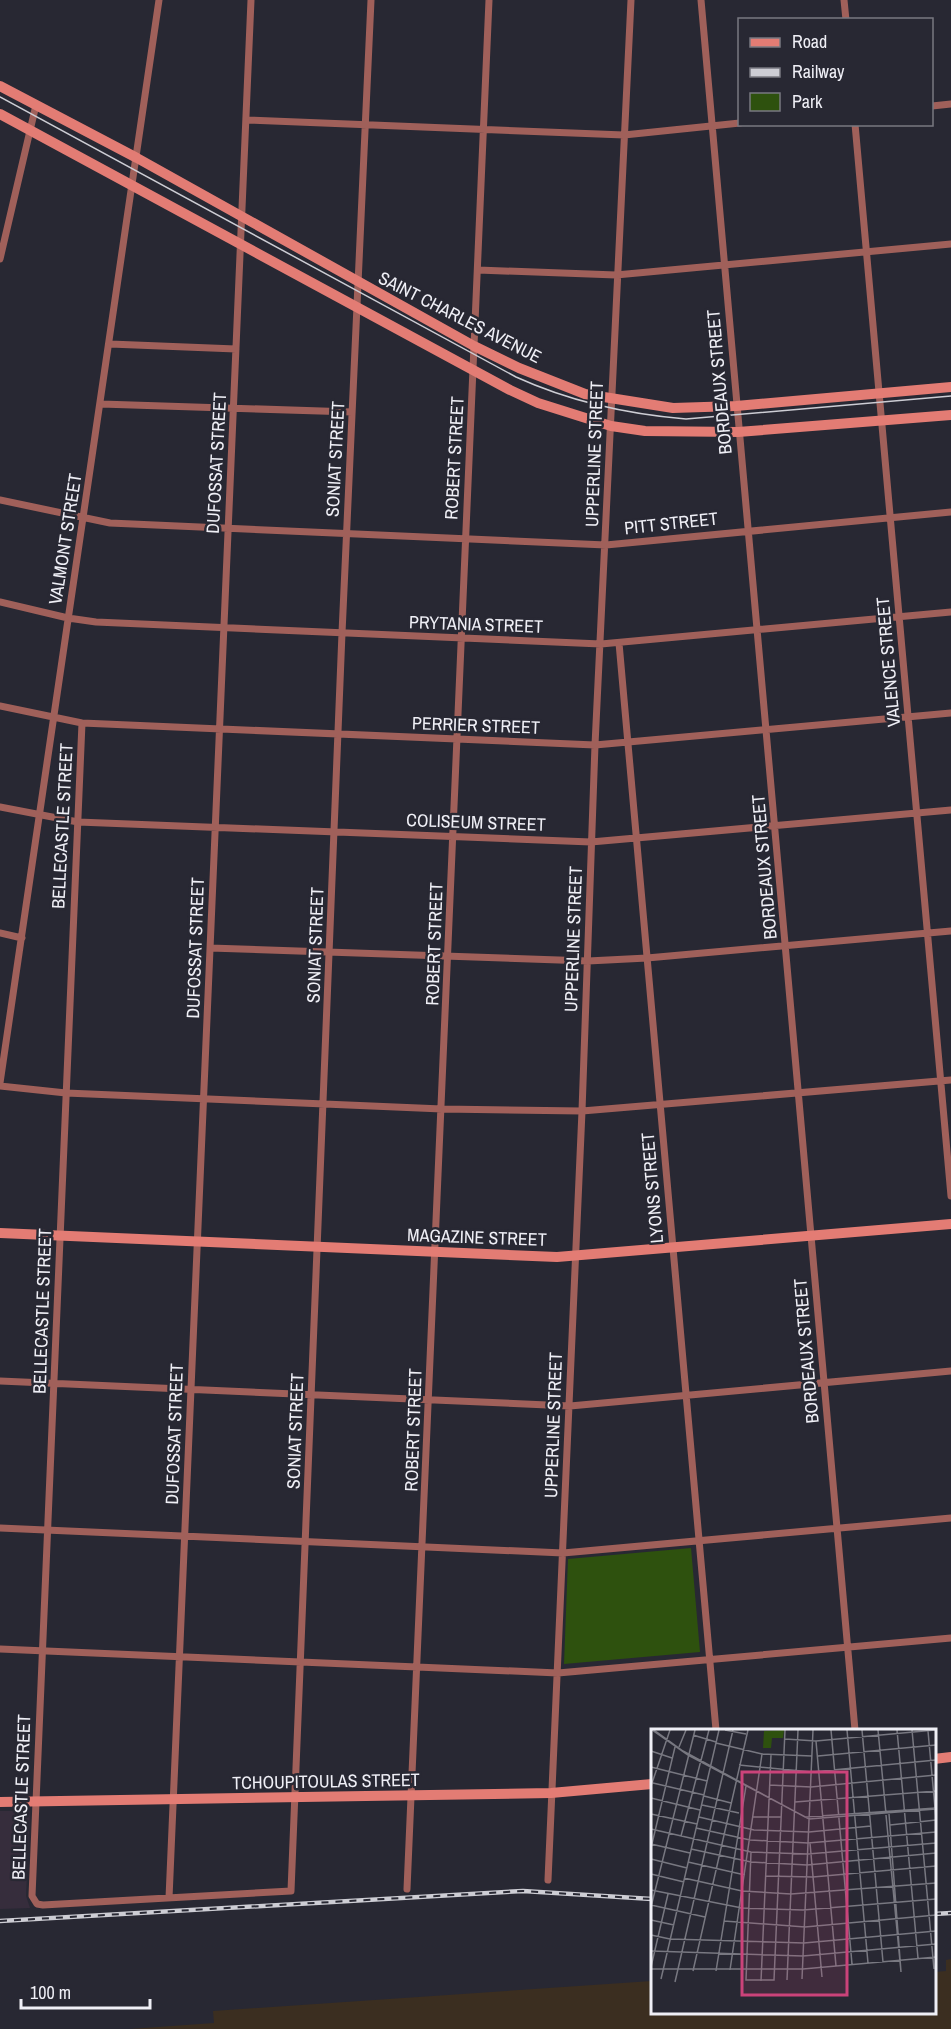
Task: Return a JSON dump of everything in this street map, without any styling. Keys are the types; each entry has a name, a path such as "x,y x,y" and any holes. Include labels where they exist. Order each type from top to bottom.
{"main road":[{"name":"SAINT CHARLES AVENUE","path":"0,86 137,158 474,346 553,382 612,400 673,408 736,406 951,387"},
{"path":"0,114 474,371 538,402 611,426 645,431 738,432 951,415"},
{"name":"MAGAZINE STREET","path":"0,1233 198,1243 575,1256 951,1224"},
{"path":"936,1759 951,1757"},
{"name":"TCHOUPITOULAS STREET","path":"0,1802 551,1793 651,1784"}],"street":[{"name":"VALMONT STREET","path":"0,1084 159,0"},
{"name":"DUFOSSAT STREET","path":"170,1898 251,0"},
{"name":"SONIAT STREET","path":"170,1898 291,1891 346,533 371,0"},
{"name":"ROBERT STREET","path":"407,1889 489,0"},
{"name":"UPPERLINE STREET","path":"548,1880 570,1406 595,745 631,0"},
{"name":"BORDEAUX STREET","path":"701,0 855,1729"},
{"path":"844,0 846,18"},
{"path":"933,106 951,104"},
{"path":"0,259 36,105"},
{"path":"247,120 624,135 738,123"},
{"name":"VALENCE STREET","path":"855,126 951,1196"},
{"path":"478,270 616,274 951,244"},
{"path":"110,344 236,349"},
{"path":"101,404 352,412"},
{"name":"PITT STREET","path":"0,500 110,523 606,545 951,512"},
{"name":"PRYTANIA STREET","path":"0,602 68,618 224,628 601,644 951,612"},
{"name":"LYONS STREET","path":"619,643 716,1729"},
{"name":"PERRIER STREET","path":"0,706 52,719 82,723 595,745 951,713"},
{"name":"BELLECASTLE STREET","path":"82,723 35,1802 33,1900 43,1905 170,1898"},
{"name":"COLISEUM STREET","path":"0,807 78,822 591,842 951,810"},
{"path":"210,948 588,961 647,958 951,931"},
{"path":"0,933 22,938"},
{"path":"0,1084 66,1093 442,1109 582,1111 951,1080"},
{"path":"0,1381 570,1406 951,1371"},
{"path":"0,1528 563,1553 951,1518"},
{"path":"0,1649 558,1673 951,1638"}],"shaded area":[{"path":"0,1811 30,1811 26,1896 30,1908 0,1909"},
{"path":"951,1959 951,2029 130,2029 214,2023 213,2011 651,1981 651,2014 936,2014 936,1972 946,1971 946,1960"}],"green space":[{"path":"691,1548 700,1652 564,1664 568,1559"}],"tram line":[{"path":"0,97 516,377 578,400 642,414 686,419 951,396"}],"railway":[{"path":"0,1921 523,1891 651,1899"},
{"path":"936,1914 951,1913"}]}
